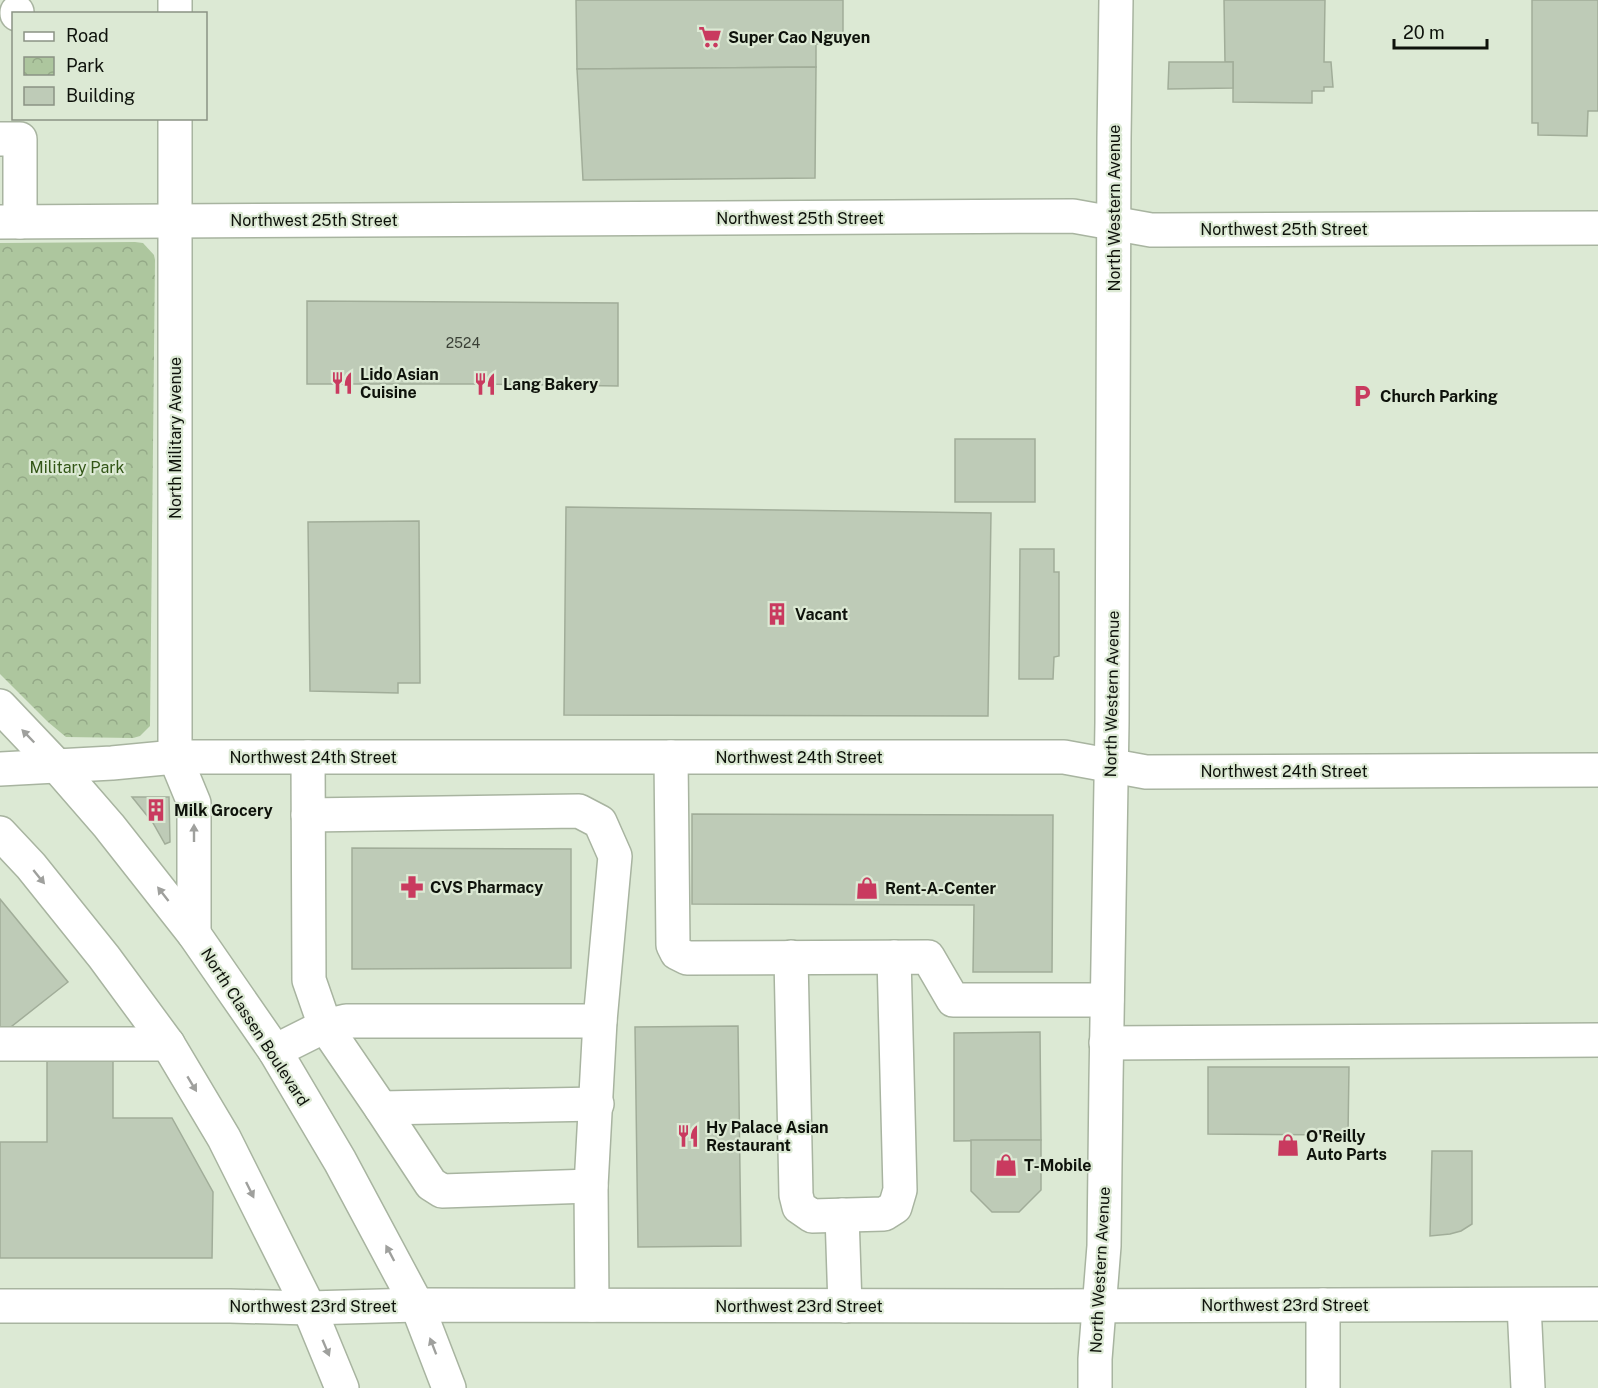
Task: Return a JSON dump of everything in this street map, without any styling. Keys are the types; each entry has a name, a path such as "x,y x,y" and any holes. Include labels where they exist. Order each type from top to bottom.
{"street":[{"name":"North Western Avenue","path":"1095,1388 1095,1359 1104,1246 1114,501 1116,0"},
{"name":"North Military Avenue","path":"174,120 175,757"},
{"path":"10,222 13,132"},
{"name":"Northwest 25th Street","path":"10,222 1072,216 1151,230 1598,228"},
{"name":"North Classen Boulevard","path":"0,706 57,765 109,826 194,934 275,1052 340,1161 417,1305 449,1388"},
{"path":"175,757 194,803 194,934"},
{"name":"Northwest 24th Street","path":"0,769 175,757 1064,757 1146,772 1598,770"},
{"path":"308,757 309,980 325,1026 430,1184 442,1191 591,1186"},
{"path":"671,757 673,945 677,953 687,957 928,957 953,1000 1107,1000"},
{"path":"308,815 579,811 600,822 615,856 600,1021 591,1186 592,1305"},
{"path":"3,842 31,866 104,957 168,1044 224,1138 309,1308 342,1388"},
{"path":"791,957 796,1195 799,1207 812,1216 884,1214 895,1207 900,1190 894,957"},
{"path":"275,1052 325,1026 346,1021 600,1021"},
{"path":"1106,1043 1598,1040"},
{"path":"0,1044 168,1044"},
{"path":"381,1108 597,1104"},
{"path":"842,1215 845,1306"},
{"name":"Northwest 23rd Street","path":"0,1306 309,1308 417,1305 1598,1305"},
{"path":"1323,1305 1323,1388"},
{"path":"1524,1305 1528,1388"}],"green space":[{"name":"Military Park","path":"0,243 143,243 154,255 155,260 150,726 140,736 133,738 66,737 0,674"}],"building":[{"name":"Super Cao Nguyen","path":"576,0 843,0 843,42 816,44 816,67 577,69"},
{"path":"1224,0 1325,0 1324,62 1331,62 1333,87 1324,87 1324,91 1312,91 1312,103 1233,102 1233,62 1225,62"},
{"path":"1532,0 1598,0 1598,111 1588,111 1587,136 1538,135 1538,123 1532,123"},
{"path":"1169,62 1233,62 1233,88 1168,89"},
{"path":"816,67 815,178 583,180 577,69"},
{"path":"307,301 618,303 618,386 307,384"},
{"path":"955,439 1035,439 1035,502 955,502"},
{"name":"Vacant","path":"566,507 991,513 988,716 564,715"},
{"path":"419,521 420,683 398,683 398,693 310,691 308,522"},
{"path":"1020,549 1054,549 1054,572 1059,572 1059,656 1054,657 1053,679 1019,679"},
{"name":"Milk Grocery","path":"132,797 169,797 170,842 165,844 153,823"},
{"path":"692,814 1053,815 1052,972 973,972 974,905 692,904"},
{"name":"CVS Pharmacy","path":"352,848 571,849 571,968 352,969"},
{"path":"0,899 68,982 7,1030 0,1030"},
{"name":"Hy Palace Asian Restaurant","path":"738,1026 741,1246 638,1247 635,1027"},
{"path":"1040,1032 1041,1140 954,1141 954,1033"},
{"path":"47,1059 113,1059 113,1118 172,1118 213,1192 212,1258 0,1258 0,1142 47,1142"},
{"name":"O'Reilly Auto Parts","path":"1208,1067 1349,1067 1348,1135 1208,1134"},
{"name":"T-Mobile","path":"971,1140 1041,1140 1041,1190 1019,1212 992,1212 971,1191"},
{"path":"1432,1151 1472,1151 1472,1224 1461,1231 1430,1236"}],"place":[{"name":"Super Cao Nguyen","path":"710,37"},
{"name":"Lido Asian Cuisine","path":"342,383"},
{"name":"Lang Bakery","path":"485,384"},
{"name":"Church Parking","path":"1362,396"},
{"name":"Vacant","path":"777,614"},
{"name":"Milk Grocery","path":"156,810"},
{"name":"CVS Pharmacy","path":"412,887"},
{"name":"Rent-A-Center","path":"867,888"},
{"name":"Hy Palace Asian Restaurant","path":"688,1136"},
{"name":"O'Reilly Auto Parts","path":"1288,1145"},
{"name":"T-Mobile","path":"1006,1165"}]}
